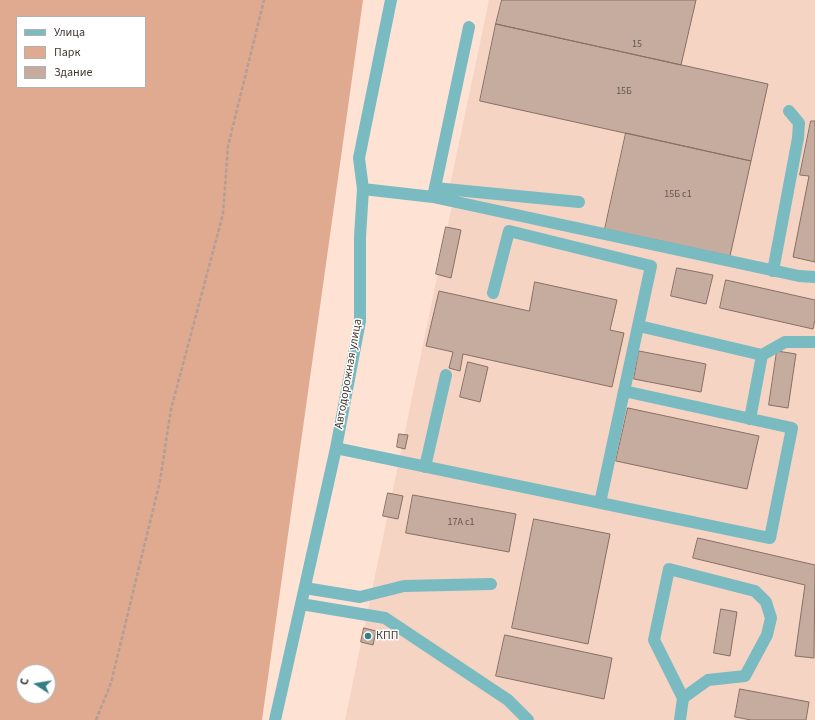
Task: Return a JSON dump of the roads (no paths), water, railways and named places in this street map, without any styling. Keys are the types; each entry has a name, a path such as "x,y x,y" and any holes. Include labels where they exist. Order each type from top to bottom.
{"street":[{"name":"Автодорожная улица","path":"275,720 336,448 360,321 360,237 363,189 359,158 391,0"},
{"path":"434,192 469,27"},
{"path":"774,271 798,138 799,123 789,111"},
{"path":"363,189 434,192 579,202"},
{"path":"434,192 774,271 799,276 815,277"},
{"path":"492,293 508,231 651,266 600,503"},
{"path":"639,326 762,355 785,342 815,342"},
{"path":"750,419 762,355"},
{"path":"425,467 446,375"},
{"path":"336,448 770,538 792,428 624,391"},
{"path":"680,720 683,698 654,640 669,569 755,591 766,602 771,618 767,635 745,676 708,680 683,698"},
{"path":"305,588 360,597 404,586 491,584"},
{"path":"301,604 385,618 508,700 528,720"}],"place":[{"name":"КПП","path":"368,636"}]}
